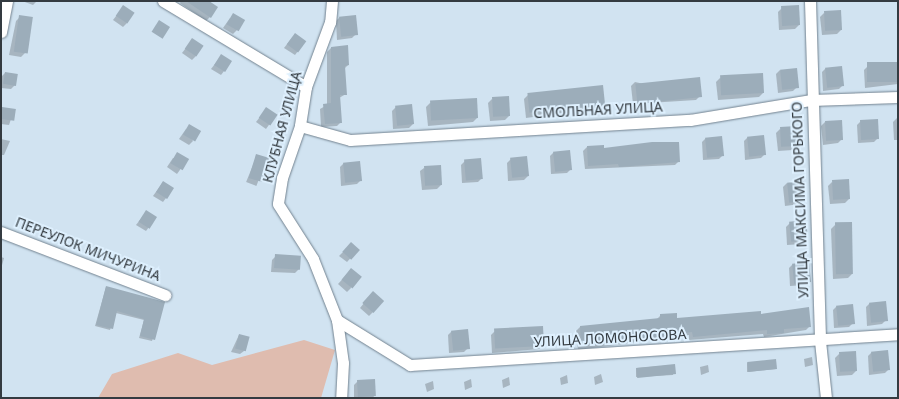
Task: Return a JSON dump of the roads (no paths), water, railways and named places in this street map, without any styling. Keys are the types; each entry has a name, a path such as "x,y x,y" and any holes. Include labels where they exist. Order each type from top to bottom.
{"street":[{"path":"1,32 7,1"},
{"path":"163,1 306,87"},
{"name":"КЛУБНАЯ УЛИЦА","path":"332,1 330,22 306,87 300,126 282,178 278,204 313,259 337,320 343,363 341,398"},
{"name":"УЛИЦА МАКСИМА ГОРЬКОГО","path":"810,1 811,100 820,341 826,398"},
{"name":"СМОЛЬНАЯ УЛИЦА","path":"300,126 350,140 690,120 811,100 898,97"},
{"name":"ПЕРЕУЛОК МИЧУРИНА","path":"1,232 165,295"},
{"name":"УЛИЦА ЛОМОНОСОВА","path":"337,320 410,365 820,341 898,334"}]}
